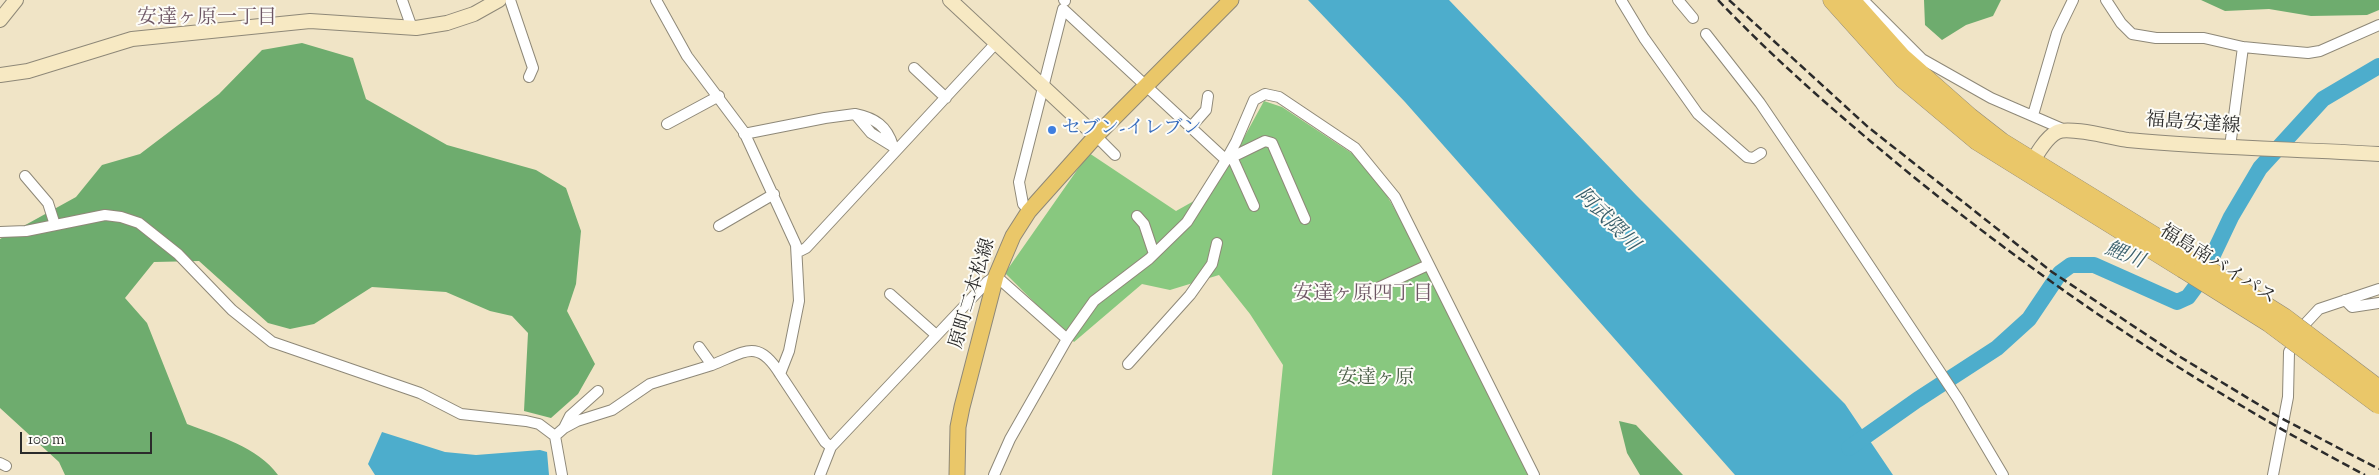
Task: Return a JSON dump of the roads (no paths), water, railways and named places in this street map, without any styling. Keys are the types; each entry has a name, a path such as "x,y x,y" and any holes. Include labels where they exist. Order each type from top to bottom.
{"highway":[{"path":"1832,0 1904,79 1977,142 2030,167"},
{"path":"1851,0 1902,57 1935,88 2030,167"},
{"name":"福島南バイパス","path":"2030,167 2188,264 2284,317 2379,389"},
{"name":"福島南バイパス","path":"2188,264 2379,405"}],"main road":[{"name":"原町二本松線","path":"956,475 958,427 962,407 996,276 1013,236 1029,211 1096,136 1231,0"}],"street":[{"path":"0,20 16,0"},
{"path":"402,0 412,28"},
{"path":"0,75 28,71 132,38 310,21 412,28 447,22 474,14 499,0"},
{"path":"510,0 533,68 529,77"},
{"path":"656,0 687,56 719,96 744,134 774,194 798,252 800,301 789,351 780,374"},
{"path":"950,0 1043,85 1115,155"},
{"path":"1621,0 1644,38 1698,114 1747,157 1753,158 1761,153"},
{"path":"1678,0 1693,18"},
{"path":"1863,0 1922,59 1991,98 2066,130"},
{"path":"2033,115 2057,33 2073,0"},
{"path":"2106,0 2121,23 2132,34 2156,38 2204,38 2243,47 2308,53 2320,51 2379,25"},
{"path":"1029,211 1024,204 1019,182 1064,2"},
{"path":"1064,2 1190,128 1229,159 1254,206"},
{"path":"1706,34 1760,103 1809,174 1958,399 2003,475"},
{"path":"798,252 806,248 895,148 946,98 996,43"},
{"path":"2230,147 2243,47"},
{"path":"914,68 946,98"},
{"path":"994,475 1010,439 1067,340 1094,301 1154,254 1187,222 1229,159 1254,100 1265,94 1279,97 1357,150 1395,197 1534,475"},
{"path":"667,124 719,96"},
{"path":"1190,128 1206,110 1208,96"},
{"path":"744,134 855,114 871,133 895,148"},
{"path":"2030,167 2056,132 2066,130"},
{"name":"福島安達線","path":"2066,130 2119,139 2230,147 2379,154"},
{"path":"1229,159 1265,141 1272,143 1305,219"},
{"path":"25,176 48,203 56,225"},
{"path":"719,226 774,194"},
{"path":"0,232 26,231 105,215 121,217 139,223 178,254 238,314 272,342 420,393 461,414 539,424 556,436 562,475"},
{"path":"1137,216 1144,224 1154,254"},
{"path":"1128,364 1190,295 1212,264 1217,243"},
{"path":"1369,292 1428,265"},
{"path":"820,475 831,447 935,334 987,282 996,276 1067,340"},
{"path":"2273,475 2288,397 2290,352 2304,324 2319,309 2379,289"},
{"path":"890,294 935,334"},
{"path":"2345,300 2352,307 2379,304"},
{"path":"699,347 712,365"},
{"path":"564,428 612,410 650,384 750,351 757,351 771,359 825,442 831,447"},
{"path":"556,436 564,428 570,416 598,391"}],"water":[{"name":"阿武隈川","path":"1308,0 1449,0 1636,195 1845,404 1893,475 1735,475 1405,102"},
{"path":"382,432 445,452 476,455 540,450 547,452 549,475 375,475 368,464"}],"waterway":[{"name":"鯉川","path":"1849,448 1917,400 1997,348 2029,319 2060,273 2071,265 2094,265 2177,302 2188,297 2202,278 2231,217 2260,168 2323,99 2379,66"}],"railway":[{"path":"1718,0 1811,90 1910,174 2018,258 2074,298 2187,373 2245,408 2365,475"},
{"path":"1729,0 1868,127 2052,272 2177,355 2279,417 2379,469"}],"place":[{"name":"セブン-イレブン","path":"1052,130"}],"district":[{"name":"安達ヶ原一丁目","path":"207,20"},
{"name":"安達ヶ原四丁目","path":"1363,296"}],"park label":[{"name":"安達ヶ原","path":"1376,380"}]}
